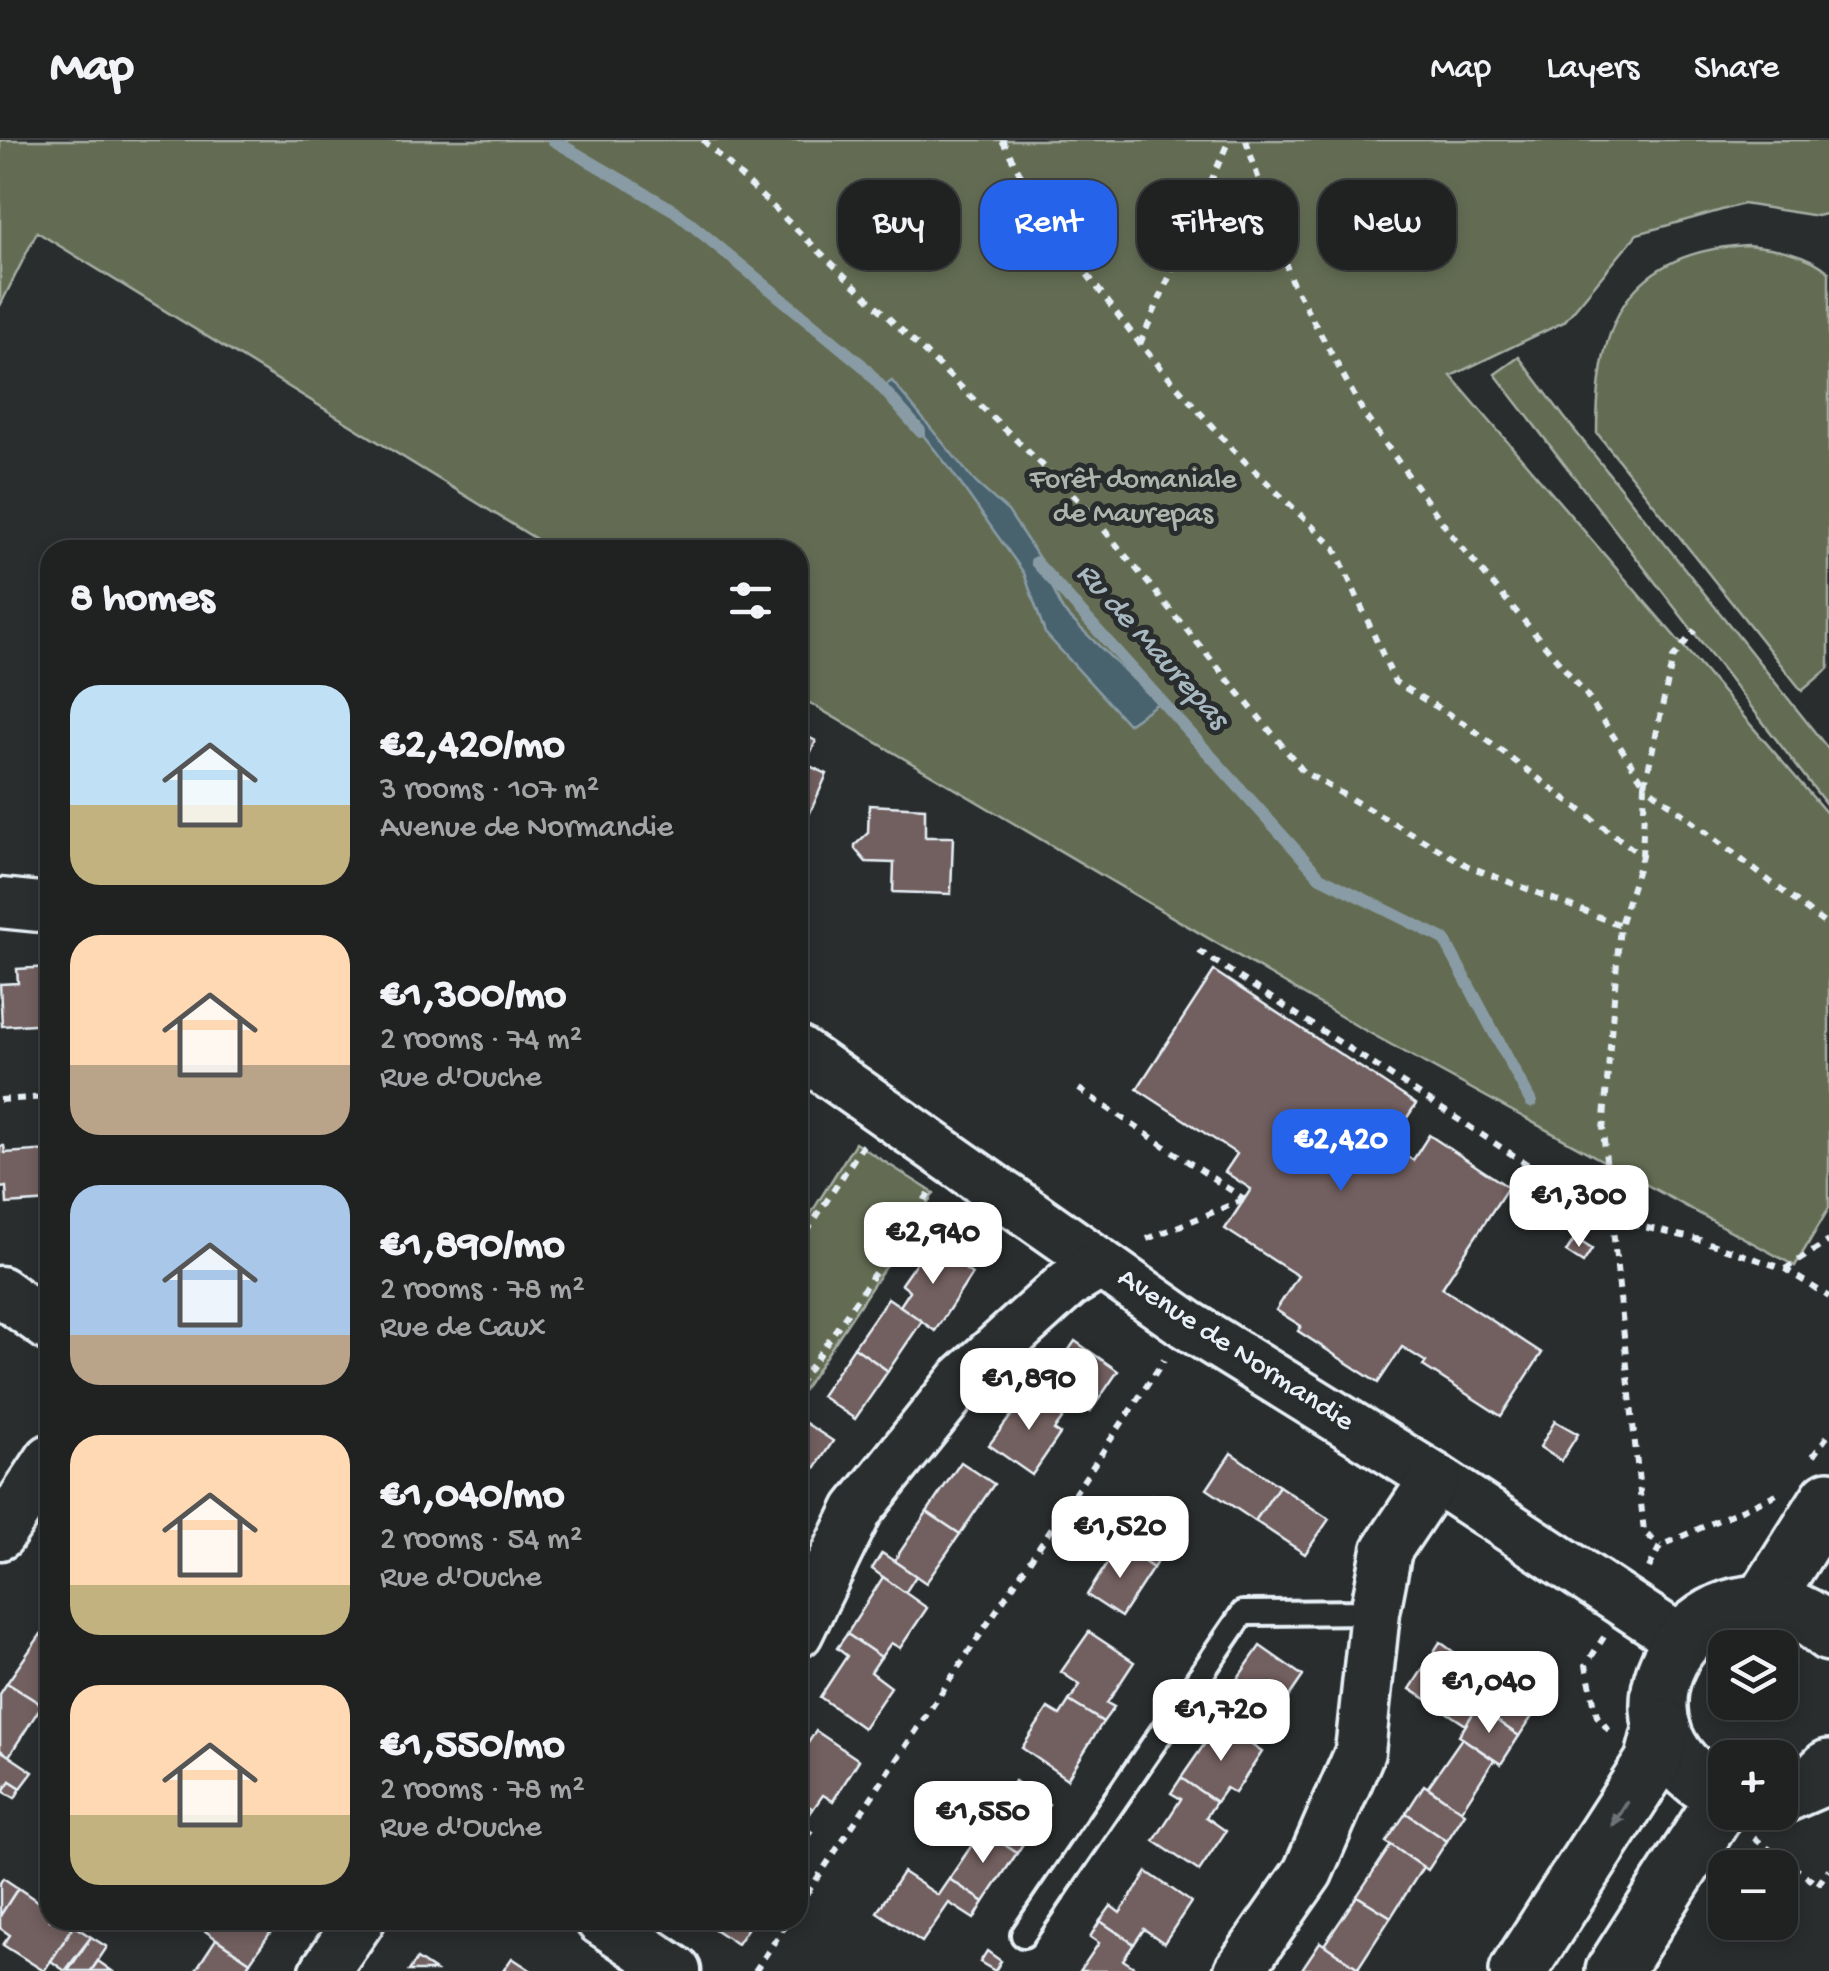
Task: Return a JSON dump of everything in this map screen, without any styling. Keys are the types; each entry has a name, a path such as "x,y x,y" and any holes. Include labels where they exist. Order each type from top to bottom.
{"street":[{"path":"0,900 40,897"},
{"path":"0,900 40,906"},
{"name":"Avenue de Normandie","path":"808,1058 1188,1325 1435,1478 1681,1640"},
{"path":"808,1612 858,1510 962,1380 1068,1284 1101,1264"},
{"path":"0,1291 40,1320"},
{"path":"0,1534 40,1474"},
{"path":"1239,1971 1308,1872 1360,1752 1375,1612 1387,1550 1435,1478"},
{"path":"1764,1602 1825,1505"},
{"path":"1640,1734 1659,1696 1666,1666 1681,1640 1701,1620 1726,1608 1764,1602 1805,1614 1829,1633"},
{"path":"1640,1734 1676,1756 1698,1780 1708,1782"},
{"path":"1518,1971 1653,1762 1640,1734"},
{"path":"1614,1971 1745,1830"},
{"path":"325,1971 353,1930"},
{"path":"624,1930 676,1971"}],"lane":[{"path":"1023,1935 1243,1613 1375,1612"}],"path":[{"path":"704,140 1082,503 1304,772 1468,866 1620,925"},
{"path":"1002,140 1042,216 1140,344 1232,449 1335,548 1395,682 1467,725 1642,856"},
{"path":"1140,344 1229,140"},
{"path":"1246,140 1291,280 1366,417 1453,537 1586,694 1645,785 1829,926"},
{"path":"1660,1546 1644,1532 1603,1131 1620,925 1642,856 1645,785 1673,658 1695,630"},
{"path":"1199,952 1613,1220 1700,1240 1785,1269 1829,1297"},
{"path":"1079,1089 1244,1199 1147,1239"},
{"path":"0,1100 40,1097"},
{"path":"808,1229 884,1112"},
{"path":"808,1370 952,1161"},
{"path":"1785,1269 1829,1241"},
{"path":"808,1892 1188,1325"},
{"path":"1640,1734 1596,1716 1586,1665 1660,1546 1788,1489 1825,1505"},
{"path":"1794,1830 1818,1885 1829,1869"},
{"path":"755,1971 782,1930"}],"green space":[{"name":"Forêt domaniale de Maurepas","path":"0,140 1829,140 1829,213 1817,216 1743,204 1637,234 1564,322 1451,376 1829,816 1829,1208 1795,1266 1357,1026 808,702 808,540 538,540 37,232 0,306"},
{"path":"1747,245 1801,256 1829,272 1829,668 1802,691 1597,433 1603,358 1627,300 1646,279 1673,262 1706,251"},
{"path":"1519,357 1829,750 1829,808 1495,374"},
{"path":"855,1143 934,1193 808,1383 808,1218"}],"water":[{"path":"892,381 976,483 1008,511 1039,558 1063,611 1158,703 1128,724 1045,633 1024,573 947,465 884,386"}],"building":[{"path":"808,737 816,741 808,758"},
{"path":"808,765 827,774 808,817"},
{"path":"869,805 925,808 925,837 953,837 951,894 893,892 894,863 866,862 855,849 868,833"},
{"path":"40,968 40,1024 2,1026 0,984 18,983 17,969"},
{"path":"1214,971 1416,1104 1389,1145 1413,1160 1429,1135 1508,1187 1442,1288 1542,1353 1501,1416 1423,1366 1426,1362 1402,1347 1378,1383 1298,1331 1301,1326 1276,1310 1298,1276 1225,1229 1251,1189 1225,1172 1237,1154 1137,1089"},
{"path":"0,1146 4,1146 5,1153 40,1151 40,1202 7,1204 6,1187 0,1188"},
{"path":"1575,1238 1592,1249 1583,1263 1566,1252"},
{"path":"929,1244 972,1274 935,1331 900,1306 910,1291 901,1284"},
{"path":"888,1298 922,1321 888,1371 854,1347"},
{"path":"1075,1341 1118,1371 1090,1412 1075,1401 1065,1415 1029,1392 1040,1378 1047,1382"},
{"path":"854,1347 888,1371 855,1419 821,1396"},
{"path":"1029,1392 1065,1415 1054,1430 1060,1434 1032,1475 989,1445"},
{"path":"1555,1421 1578,1434 1561,1461 1540,1447"},
{"path":"808,1425 833,1441 808,1479"},
{"path":"1231,1453 1279,1486 1255,1521 1207,1489"},
{"path":"961,1462 994,1484 960,1534 927,1512"},
{"path":"1279,1486 1329,1519 1305,1554 1255,1521"},
{"path":"1152,1495 1186,1517 1153,1568 1119,1545"},
{"path":"927,1512 960,1534 926,1583 894,1561"},
{"path":"1119,1545 1153,1568 1121,1617 1087,1595"},
{"path":"882,1553 916,1576 905,1593 872,1569"},
{"path":"883,1577 927,1608 900,1648 891,1643 881,1657 847,1634"},
{"path":"1089,1632 1134,1662 1107,1703 1114,1707 1103,1722 1069,1701 1080,1685 1061,1672"},
{"path":"847,1634 881,1657 871,1672 891,1687 863,1728 820,1697 847,1656 837,1648"},
{"path":"40,1635 40,1704 7,1683"},
{"path":"1440,1642 1466,1661 1437,1706 1410,1689"},
{"path":"1260,1646 1303,1676 1275,1717 1265,1711 1256,1725 1222,1701"},
{"path":"1466,1661 1494,1680 1466,1725 1437,1706"},
{"path":"1494,1680 1537,1709 1519,1736 1477,1707"},
{"path":"7,1683 40,1704 9,1756 0,1750 0,1694"},
{"path":"1069,1701 1103,1722 1067,1779 1022,1748 1048,1708 1060,1715"},
{"path":"1222,1701 1256,1725 1245,1740 1210,1718"},
{"path":"1477,1707 1519,1736 1501,1764 1459,1736"},
{"path":"1219,1723 1262,1752 1235,1793 1226,1788 1216,1802 1181,1778"},
{"path":"816,1731 859,1760 833,1801 823,1795 813,1809 808,1806 808,1743"},
{"path":"1462,1738 1494,1760 1461,1811 1428,1787"},
{"path":"0,1750 33,1772 21,1788 10,1781 0,1795"},
{"path":"1181,1778 1216,1802 1206,1817 1226,1831 1199,1871 1154,1841 1181,1799 1171,1793"},
{"path":"10,1781 21,1788 15,1798 3,1791"},
{"path":"1015,1781 1049,1804 1017,1853 982,1830"},
{"path":"1424,1785 1465,1813 1447,1841 1406,1813"},
{"path":"1406,1813 1447,1841 1428,1870 1386,1842"},
{"path":"982,1830 1017,1853 984,1902 949,1879"},
{"path":"1391,1845 1423,1867 1391,1917 1357,1896"},
{"path":"903,1872 938,1895 949,1879 984,1902 974,1919 949,1903 922,1942 877,1912"},
{"path":"1147,1872 1191,1902 1164,1943 1144,1929 1134,1944 1100,1921 1111,1906 1120,1913"},
{"path":"3,1878 18,1888 0,1916 0,1883"},
{"path":"18,1888 40,1903 40,1930 71,1930 44,1971 3,1945 10,1935 0,1928 0,1916"},
{"path":"1357,1896 1391,1917 1358,1968 1324,1945"},
{"path":"1100,1921 1134,1944 1123,1960 1140,1971 1080,1971 1099,1943 1090,1937"},
{"path":"71,1930 91,1937 65,1971 51,1961"},
{"path":"206,1930 272,1930 250,1962"},
{"path":"716,1930 746,1930 737,1944"},
{"path":"91,1937 107,1947 91,1971 68,1971"},
{"path":"216,1939 250,1962 244,1971 195,1971"},
{"path":"1320,1942 1358,1968 1361,1971 1302,1969"},
{"path":"987,1951 1001,1961 995,1971 980,1962"},
{"path":"512,1958 532,1971 503,1971"},
{"path":"417,1959 435,1971 409,1971"},
{"path":"98,1961 112,1971 91,1971"}],"waterway":[{"name":"Ru de Maurepas","path":"553,140 675,211 862,365 920,431"},
{"name":"Ru de Maurepas","path":"1036,562 1320,877 1444,939 1531,1102"}]}
